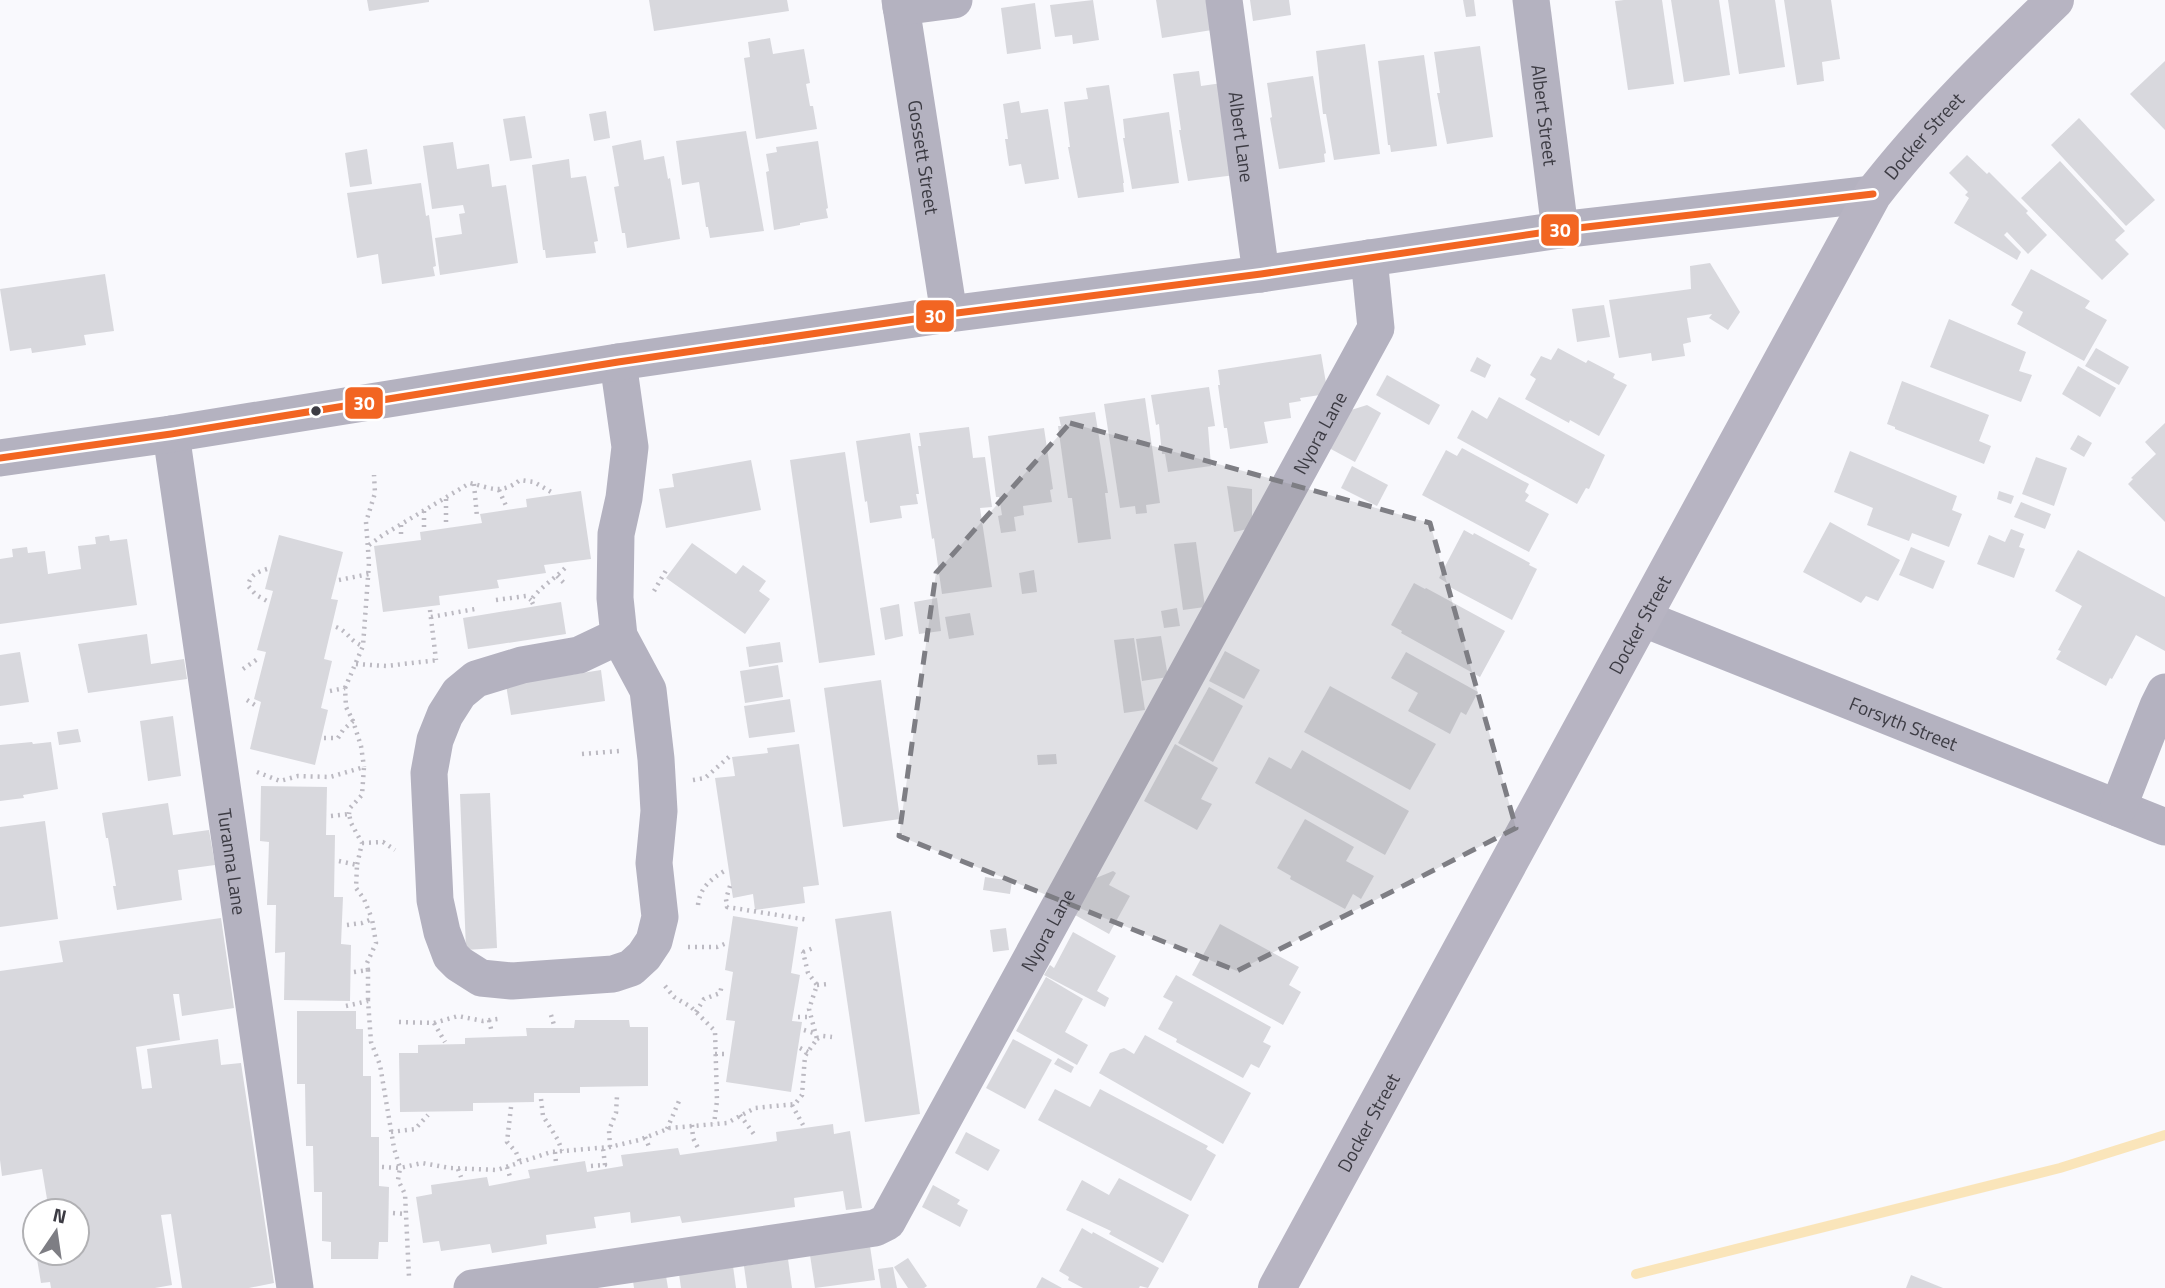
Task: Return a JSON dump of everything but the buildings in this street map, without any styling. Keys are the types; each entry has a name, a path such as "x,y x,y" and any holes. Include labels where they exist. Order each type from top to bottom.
{"main road":[{"name":"Docker Street","path":"1277,1288 1873,194 1944,109 2055,0"}],"street":[{"path":"900,4 954,0"},
{"name":"Albert Lane","path":"1224,0 1261,274"},
{"name":"Albert Street","path":"1531,0 1560,230"},
{"name":"Gossett Street","path":"900,4 949,314"},
{"path":"0,458 171,435 618,362 949,314 1261,274 1560,230 1873,194"},
{"name":"Nyora Lane","path":"472,1288 875,1228 887,1222 1376,328 1369,258"},
{"path":"618,362 630,447 624,498 616,534 615,598 619,636 648,690 659,811 654,863 660,918 654,941 631,968 613,974 512,981 481,978 461,966 451,956 435,900 429,773 435,740 445,715 459,693 476,679 522,665 579,655 619,636"},
{"name":"Turanna Lane","path":"171,435 295,1288"},
{"name":"Forsyth Street","path":"1642,618 2165,827"},
{"path":"2118,808 2165,692"}],"path":[{"path":"374,475 375,493 366,522 369,574 363,646 345,688 346,707 361,746 364,767 362,795 349,808 349,814 362,843 356,888 372,919 376,943 367,963 371,1042 380,1065 391,1132 401,1168 398,1180 405,1194 409,1277"},
{"path":"369,546 470,483 499,490 511,487 520,480 534,482 553,493"},
{"path":"474,484 477,517"},
{"path":"499,490 507,508"},
{"path":"446,497 446,522"},
{"path":"424,510 424,527"},
{"path":"401,524 401,538"},
{"path":"496,600 526,596 532,602 541,587 567,566"},
{"path":"267,569 249,580 248,586 256,595 267,601"},
{"path":"340,580 369,574"},
{"path":"557,576 564,583"},
{"path":"436,660 431,613 475,609"},
{"path":"336,627 345,630 354,642 363,646"},
{"path":"356,664 386,666 446,659"},
{"path":"330,691 345,688"},
{"path":"324,738 338,738 353,722"},
{"path":"251,769 280,781 298,776 330,777 364,767"},
{"path":"331,816 349,814"},
{"path":"339,862 357,865"},
{"path":"730,886 726,899 727,907 809,920"},
{"path":"347,925 372,919"},
{"path":"816,947 801,951 808,974 817,985"},
{"path":"643,956 664,969 665,987 715,1031 717,1101 714,1124"},
{"path":"354,972 368,970"},
{"path":"817,985 828,984"},
{"path":"696,1012 704,999 720,993 722,985"},
{"path":"382,1167 401,1168 422,1163 458,1169 497,1170 555,1152 610,1147 667,1129 727,1123 755,1108 795,1104 802,1095 805,1056 816,1036 809,1009 817,985"},
{"path":"346,1006 368,1001"},
{"path":"798,1017 811,1017"},
{"path":"489,1020 492,1033"},
{"path":"434,1023 445,1042"},
{"path":"804,1030 816,1036 832,1037"},
{"path":"800,1048 808,1052"},
{"path":"715,1054 726,1054"},
{"path":"610,1147 609,1130 617,1096"},
{"path":"541,1099 543,1116 562,1151"},
{"path":"667,1129 680,1101"},
{"path":"792,1105 803,1125"},
{"path":"511,1107 508,1142 520,1163"},
{"path":"391,1132 415,1129 428,1115"},
{"path":"740,1115 755,1138"},
{"path":"692,1125 693,1138 699,1150"},
{"path":"645,1138 650,1149"},
{"path":"591,1166 605,1166 603,1148"},
{"path":"555,1152 556,1163"},
{"path":"507,1167 509,1177"},
{"path":"458,1169 461,1177"},
{"path":"393,1213 407,1214"}],"highlighted area":[{"path":"1070,423 1430,523 1516,828 1237,971 899,836 936,573"}],"waterway":[{"path":"1636,1274 2060,1168 2165,1135"}],"transit line":[{"name":"30","path":"0,458 171,434 618,362 949,314 1261,274 1560,230 1873,194"}]}
